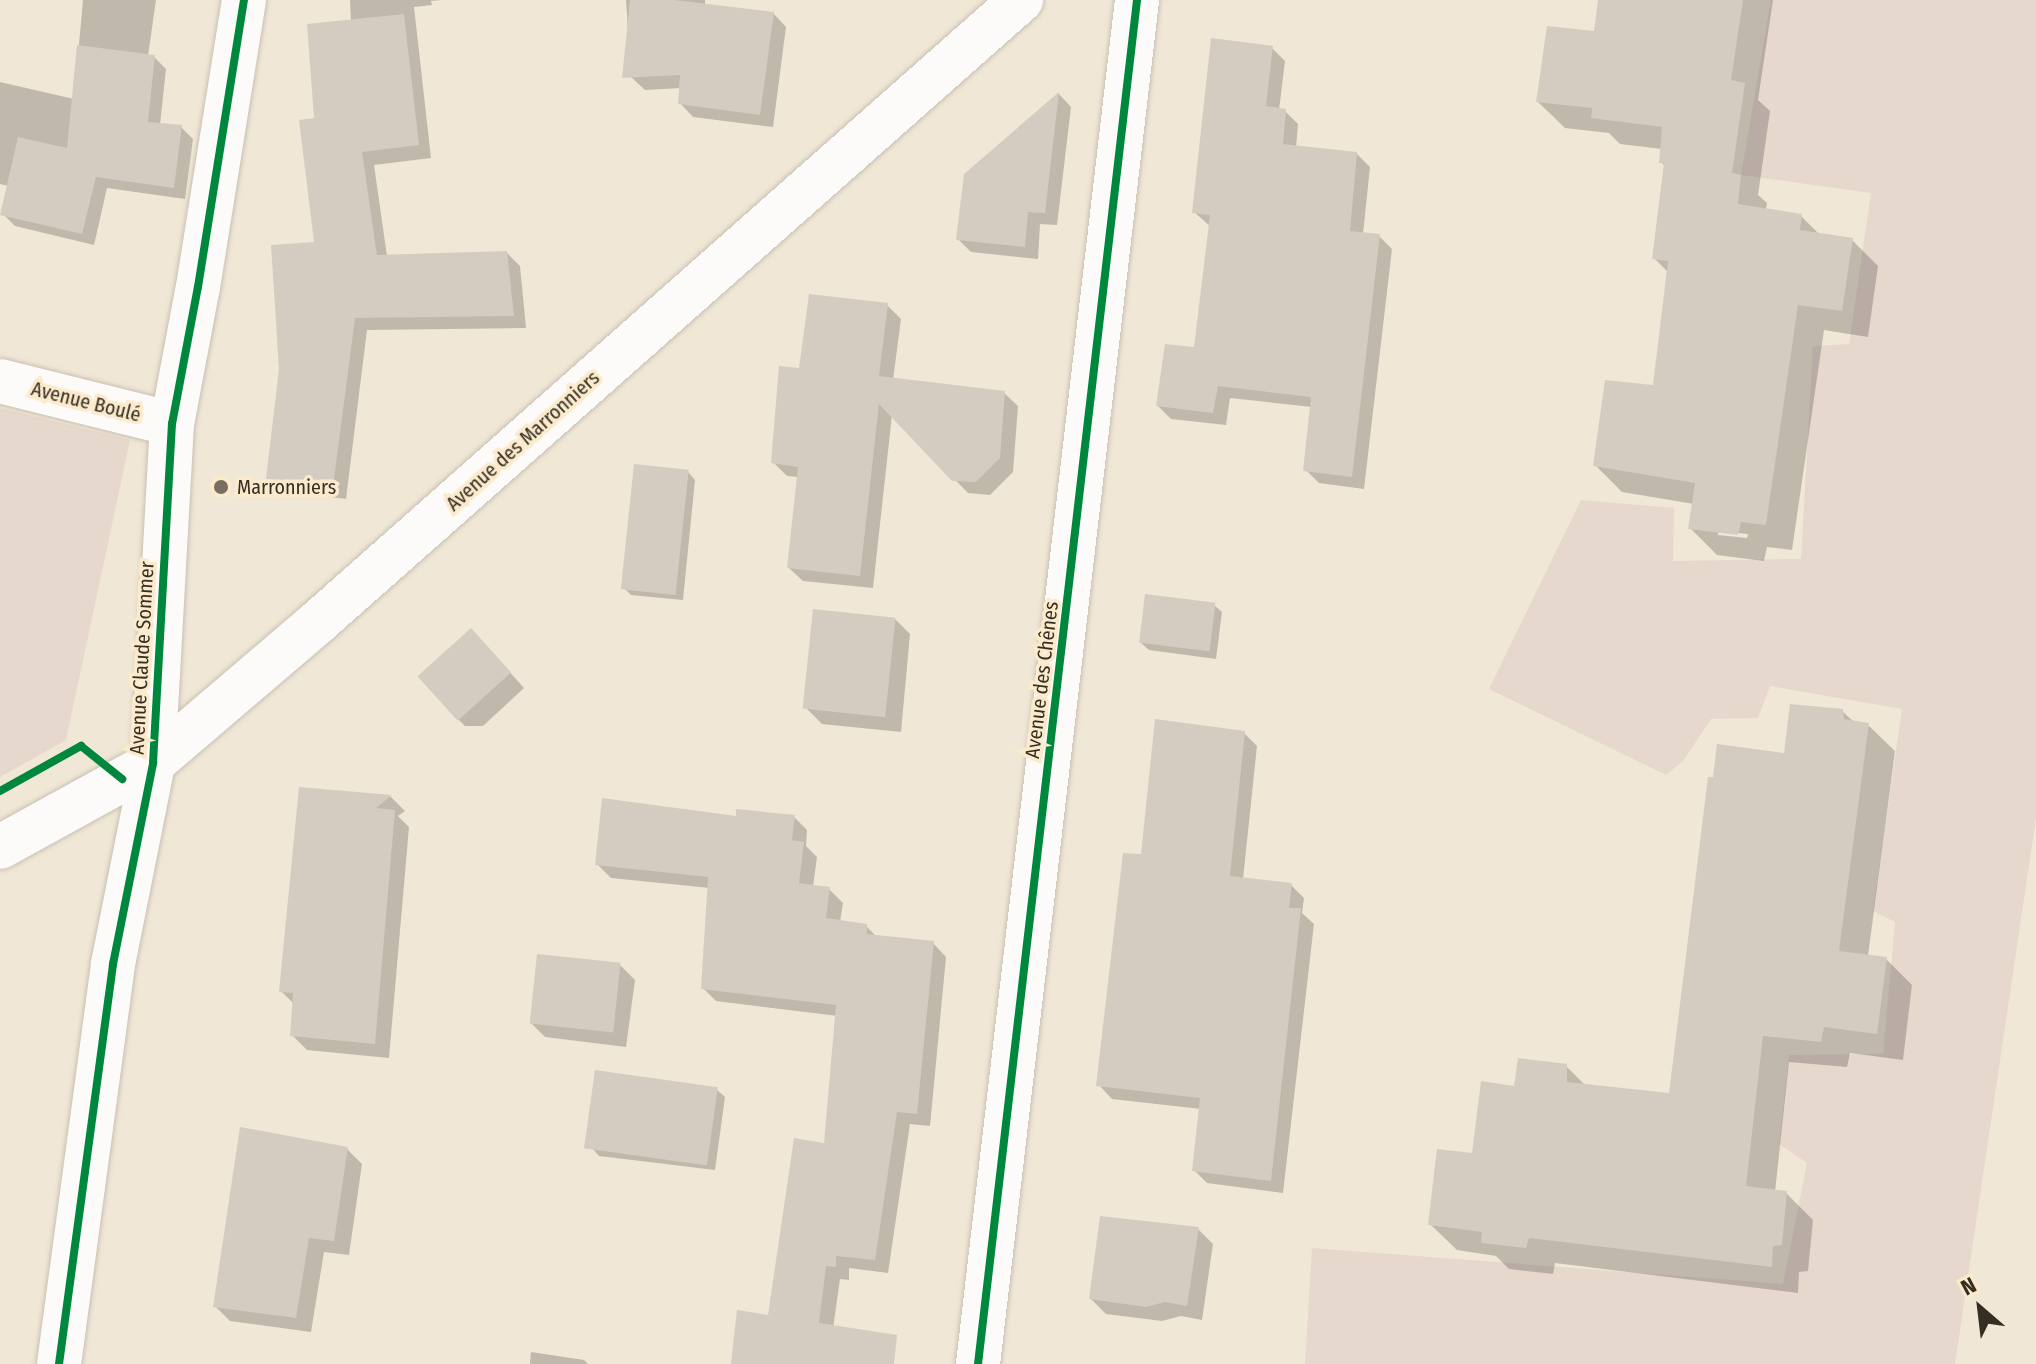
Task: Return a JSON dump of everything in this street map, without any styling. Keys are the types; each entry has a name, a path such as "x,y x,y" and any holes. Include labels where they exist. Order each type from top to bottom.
{"street":[{"name":"Avenue Claude Sommer","path":"59,1364 113,964 153,763 172,424 198,287 244,0"},
{"name":"Avenue des Marronniers","path":"0,847 153,763 318,622 1021,0"},
{"name":"Avenue des Chênes","path":"978,1364 1137,0"},
{"name":"Avenue Boulé","path":"0,381 172,424"}],"shaded area":[{"path":"1771,0 2036,0 2036,818 1955,1364 1305,1364 1312,1248 1783,1284 1807,1163 1779,1144 1789,1055 1883,1054 1895,922 1873,911 1902,709 1770,686 1758,718 1711,719 1683,761 1666,775 1489,689 1581,500 1674,508 1673,561 1801,559 1813,346 1849,344 1871,193 1741,175"},
{"path":"0,408 130,440 66,740 0,777"}],"building":[{"path":"630,0 674,0 774,12 760,115 678,104 680,75 622,78"},
{"path":"1598,0 1743,0 1731,80 1745,83 1732,173 1741,175 1738,204 1802,214 1800,230 1853,238 1842,311 1798,305 1766,525 1741,522 1738,535 1688,529 1695,483 1593,466 1605,380 1653,385 1668,261 1652,259 1664,163 1659,163 1662,127 1591,118 1592,108 1536,102 1547,26 1594,31"},
{"path":"404,14 419,145 362,152 377,255 507,251 514,316 355,318 333,487 266,479 279,369 271,245 314,242 299,120 314,118 307,24"},
{"path":"1211,38 1273,46 1266,106 1286,109 1283,144 1357,152 1350,231 1380,234 1352,477 1303,471 1311,397 1218,386 1213,413 1156,406 1165,344 1194,347 1210,215 1192,213"},
{"path":"77,45 155,55 148,122 182,125 174,188 96,177 82,234 0,215 18,137 67,148"},
{"path":"1059,92 1045,213 1028,212 1025,247 956,240 964,174"},
{"path":"809,294 888,303 879,376 1005,391 1000,458 976,482 952,481 879,404 860,576 787,568 798,467 771,463 779,366 799,368"},
{"path":"634,464 689,470 676,595 621,589"},
{"path":"1145,594 1215,603 1209,651 1139,643"},
{"path":"813,609 896,618 885,717 803,708"},
{"path":"471,628 511,673 458,721 417,676"},
{"path":"1790,704 1843,709 1844,719 1869,723 1839,951 1887,957 1877,1034 1824,1027 1821,1042 1763,1036 1746,1186 1787,1191 1782,1245 1773,1246 1772,1267 1529,1238 1526,1248 1481,1243 1482,1232 1428,1225 1437,1149 1472,1153 1481,1081 1514,1086 1518,1058 1567,1064 1567,1082 1669,1093 1708,777 1713,777 1717,744 1784,753"},
{"path":"1155,719 1245,731 1230,876 1292,883 1289,908 1301,908 1271,1181 1192,1171 1200,1098 1096,1086 1123,853 1141,854"},
{"path":"299,787 392,795 376,808 395,810 375,1044 290,1036 293,993 279,992"},
{"path":"602,798 736,816 736,809 795,815 792,840 804,842 799,883 830,887 826,918 867,924 867,934 934,941 917,1114 897,1112 875,1260 836,1256 836,1267 826,1266 819,1323 897,1335 894,1364 731,1364 737,1310 768,1315 794,1138 824,1143 836,1005 701,989 708,877 595,865"},
{"path":"537,954 621,963 613,1032 530,1024"},
{"path":"595,1070 718,1087 707,1165 584,1148"},
{"path":"240,1127 348,1147 334,1241 309,1238 296,1318 213,1307"},
{"path":"1100,1216 1199,1227 1187,1306 1165,1302 1146,1307 1089,1299"}],"cycle path":[{"path":"59,1364 113,964 153,763 172,424 198,287 244,0"},
{"path":"978,1364 1137,0"},
{"path":"0,791 81,746 122,779"}],"place":[{"name":"Marronniers","path":"221,487"}]}
